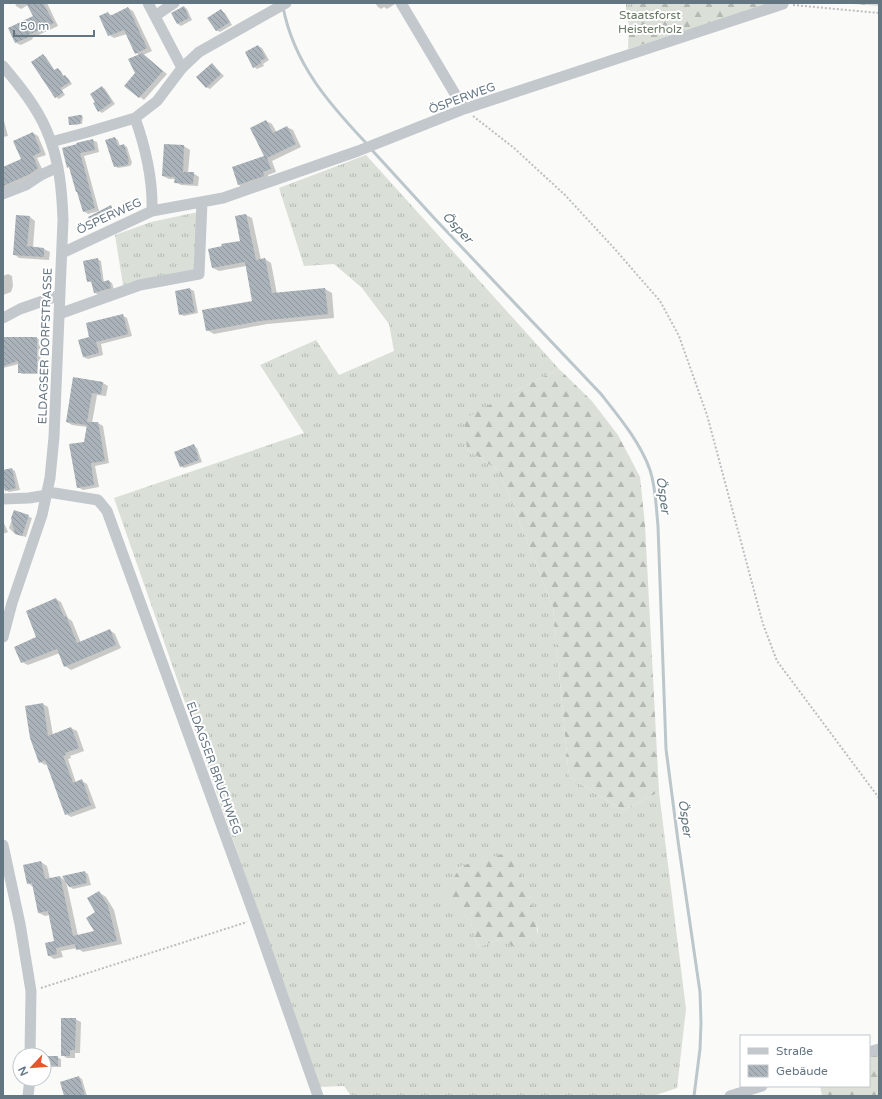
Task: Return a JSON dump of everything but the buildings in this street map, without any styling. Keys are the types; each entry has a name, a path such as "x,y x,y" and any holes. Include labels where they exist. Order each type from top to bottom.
{"street":[{"path":"148,3 182,68"},
{"path":"155,16 174,3"},
{"path":"401,3 464,110"},
{"name":"ÖSPERWEG","path":"62,253 152,210 223,198 375,145 464,110 783,4"},
{"path":"51,142 135,118 157,101 182,68 199,52 283,5"},
{"name":"ELDAGSER DORFSTRASSE","path":"3,66 27,97 46,129 58,167 63,198 54,437 47,493 34,540 12,603 3,637"},
{"path":"135,118 145,146 152,191 152,210"},
{"path":"3,194 26,185 58,167"},
{"path":"59,314 140,285 199,274 202,202"},
{"path":"3,318 20,309 60,295"},
{"name":"ELDAGSER BRUCHWEG","path":"3,499 29,498 47,493 98,500 107,511 256,920 318,1096"},
{"path":"3,845 20,924 31,991 30,1047"},
{"path":"730,1096 759,1087"}],"path":[{"path":"783,4 879,13"},
{"path":"464,110 514,148 565,195 660,301 679,336 707,415 763,624 777,661 879,798"},
{"path":"31,991 256,920"}],"green space":[{"path":"626,3 638,3 629,24 626,17"},
{"name":"Staatsforst Heisterholz","path":"638,3 773,3 628,49 629,24"},
{"path":"838,3 879,3 879,6"},
{"path":"366,155 559,369 511,393 467,449 499,471 553,607 569,777 623,810 659,792 686,1009 677,1088 653,1096 351,1096 344,1086 319,1087 114,498 304,433 260,365 316,340 339,375 394,351 389,324 362,288 334,264 304,266 279,188","holes":["461,866 529,897 538,929 538,937 501,939 478,947 470,920 444,895"]},
{"path":"198,212 196,272 123,285 115,235 151,222"},
{"path":"559,369 591,400 618,435 640,477 645,525 659,792 623,810 569,777 553,607 499,471 467,449 464,419"},
{"path":"510,852 528,893 537,926 538,937 522,952 501,939 478,947 470,920 443,895 461,866"},
{"path":"879,1051 879,1096 822,1096 820,1087 870,1087 870,1054"}],"waterway":[{"name":"Ösper","path":"283,7 288,28 304,65 327,98 368,145"},
{"name":"Ösper","path":"371,149 435,219 601,394 635,440 650,470 655,491 658,526 666,749 700,992 700,1049 694,1096"}]}
